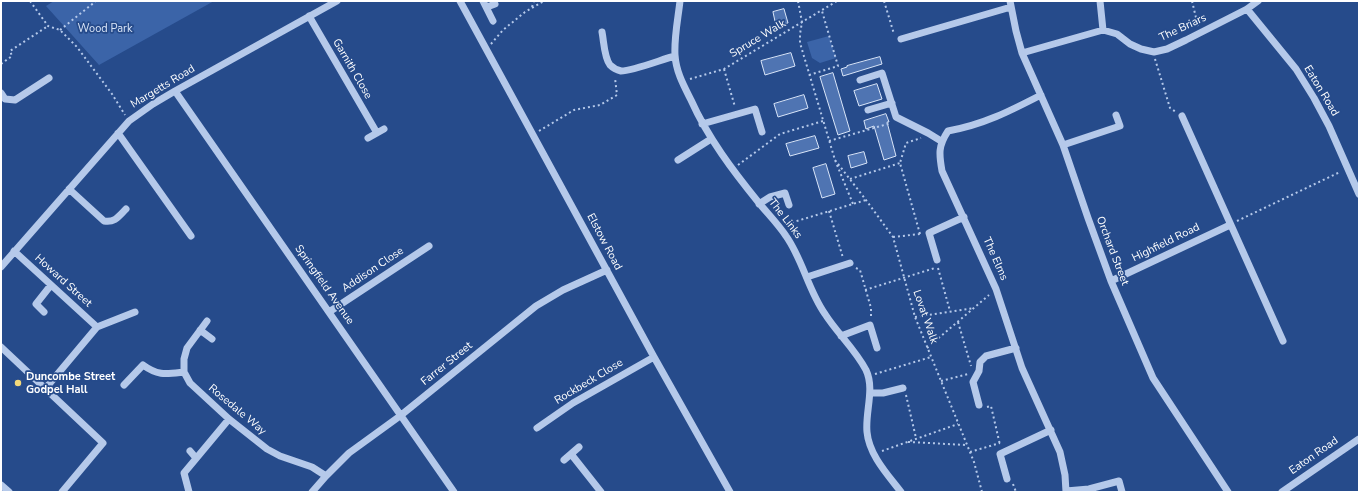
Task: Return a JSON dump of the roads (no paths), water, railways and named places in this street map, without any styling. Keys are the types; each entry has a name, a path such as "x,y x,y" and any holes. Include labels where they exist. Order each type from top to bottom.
{"street":[{"name":"Margetts Road","path":"1,267 129,121 152,104 337,1"},
{"name":"Elstow Road","path":"460,1 654,357 730,492"},
{"name":"The Links","path":"680,1 675,38 675,56 681,81 711,139 759,204 786,236 796,252 812,293 825,314 861,361 868,376 870,393 867,434 871,448 880,464 901,492"},
{"path":"1022,53 1103,30 1100,1"},
{"name":"The Briars","path":"1103,30 1117,34 1130,44 1141,49 1154,52 1167,49 1200,33 1256,4 1258,1"},
{"path":"493,21 485,4 494,4"},
{"path":"902,39 1011,4"},
{"name":"Orchard Street","path":"1011,4 1022,53 1063,144 1111,281 1154,378 1228,492"},
{"name":"Eaton Road","path":"1246,9 1296,69 1314,98 1329,126 1359,194"},
{"name":"Garnith Close","path":"309,16 377,133"},
{"path":"602,32 607,59 614,69 621,71 675,56"},
{"path":"860,80 882,73 896,117 941,141 948,131 960,129 1001,116 1041,95"},
{"path":"2,95 5,99 14,100 49,78"},
{"name":"Springfield Avenue","path":"175,91 454,492"},
{"path":"868,110 892,103"},
{"path":"702,124 755,109 762,132"},
{"path":"1063,144 1120,126 1116,115"},
{"path":"1182,116 1283,341"},
{"path":"368,138 384,129"},
{"path":"118,133 191,236"},
{"path":"678,160 711,139"},
{"name":"The Elms","path":"941,141 940,158 942,171 996,289 1022,368 1060,452 1065,476 1066,492"},
{"path":"69,189 104,221 109,222 115,220 126,209"},
{"path":"759,204 770,197 785,193 789,205"},
{"path":"937,260 929,233 964,217"},
{"name":"Highfield Road","path":"1111,281 1230,224"},
{"name":"Addison Close","path":"329,312 429,246"},
{"name":"Howard Street","path":"14,251 97,326"},
{"path":"807,277 847,264"},
{"name":"Farrer Street","path":"312,492 349,453 400,416 536,306 563,290 607,270"},
{"path":"44,312 36,304 51,285"},
{"path":"45,389 97,326 135,312"},
{"path":"124,385 143,365 152,371 161,374 184,372 184,359 187,348 207,320"},
{"path":"841,336 870,325 877,348"},
{"path":"200,330 212,339"},
{"path":"1,348 103,443 62,492"},
{"path":"979,405 973,382 979,371 980,362 986,356 1016,348"},
{"name":"Rockbeck Close","path":"537,428 573,403 654,357"},
{"name":"Rosedale Way","path":"184,372 190,383 229,419 267,449 280,456 312,467 326,476"},
{"path":"870,393 883,393 903,388"},
{"path":"189,492 184,473 229,419"},
{"path":"1007,479 1000,454 1051,430"},
{"name":"Eaton Road","path":"1282,492 1359,439"},
{"path":"564,460 579,447"},
{"path":"190,452 196,458"},
{"path":"571,454 601,492"},
{"path":"1066,492 1089,489 1119,481 1122,492"},
{"path":"1,485 9,492"}],"place":[{"name":"Duncombe Street Godpel Hall","path":"18,383"}],"park label":[{"name":"Wood Park","path":"105,29"}]}
